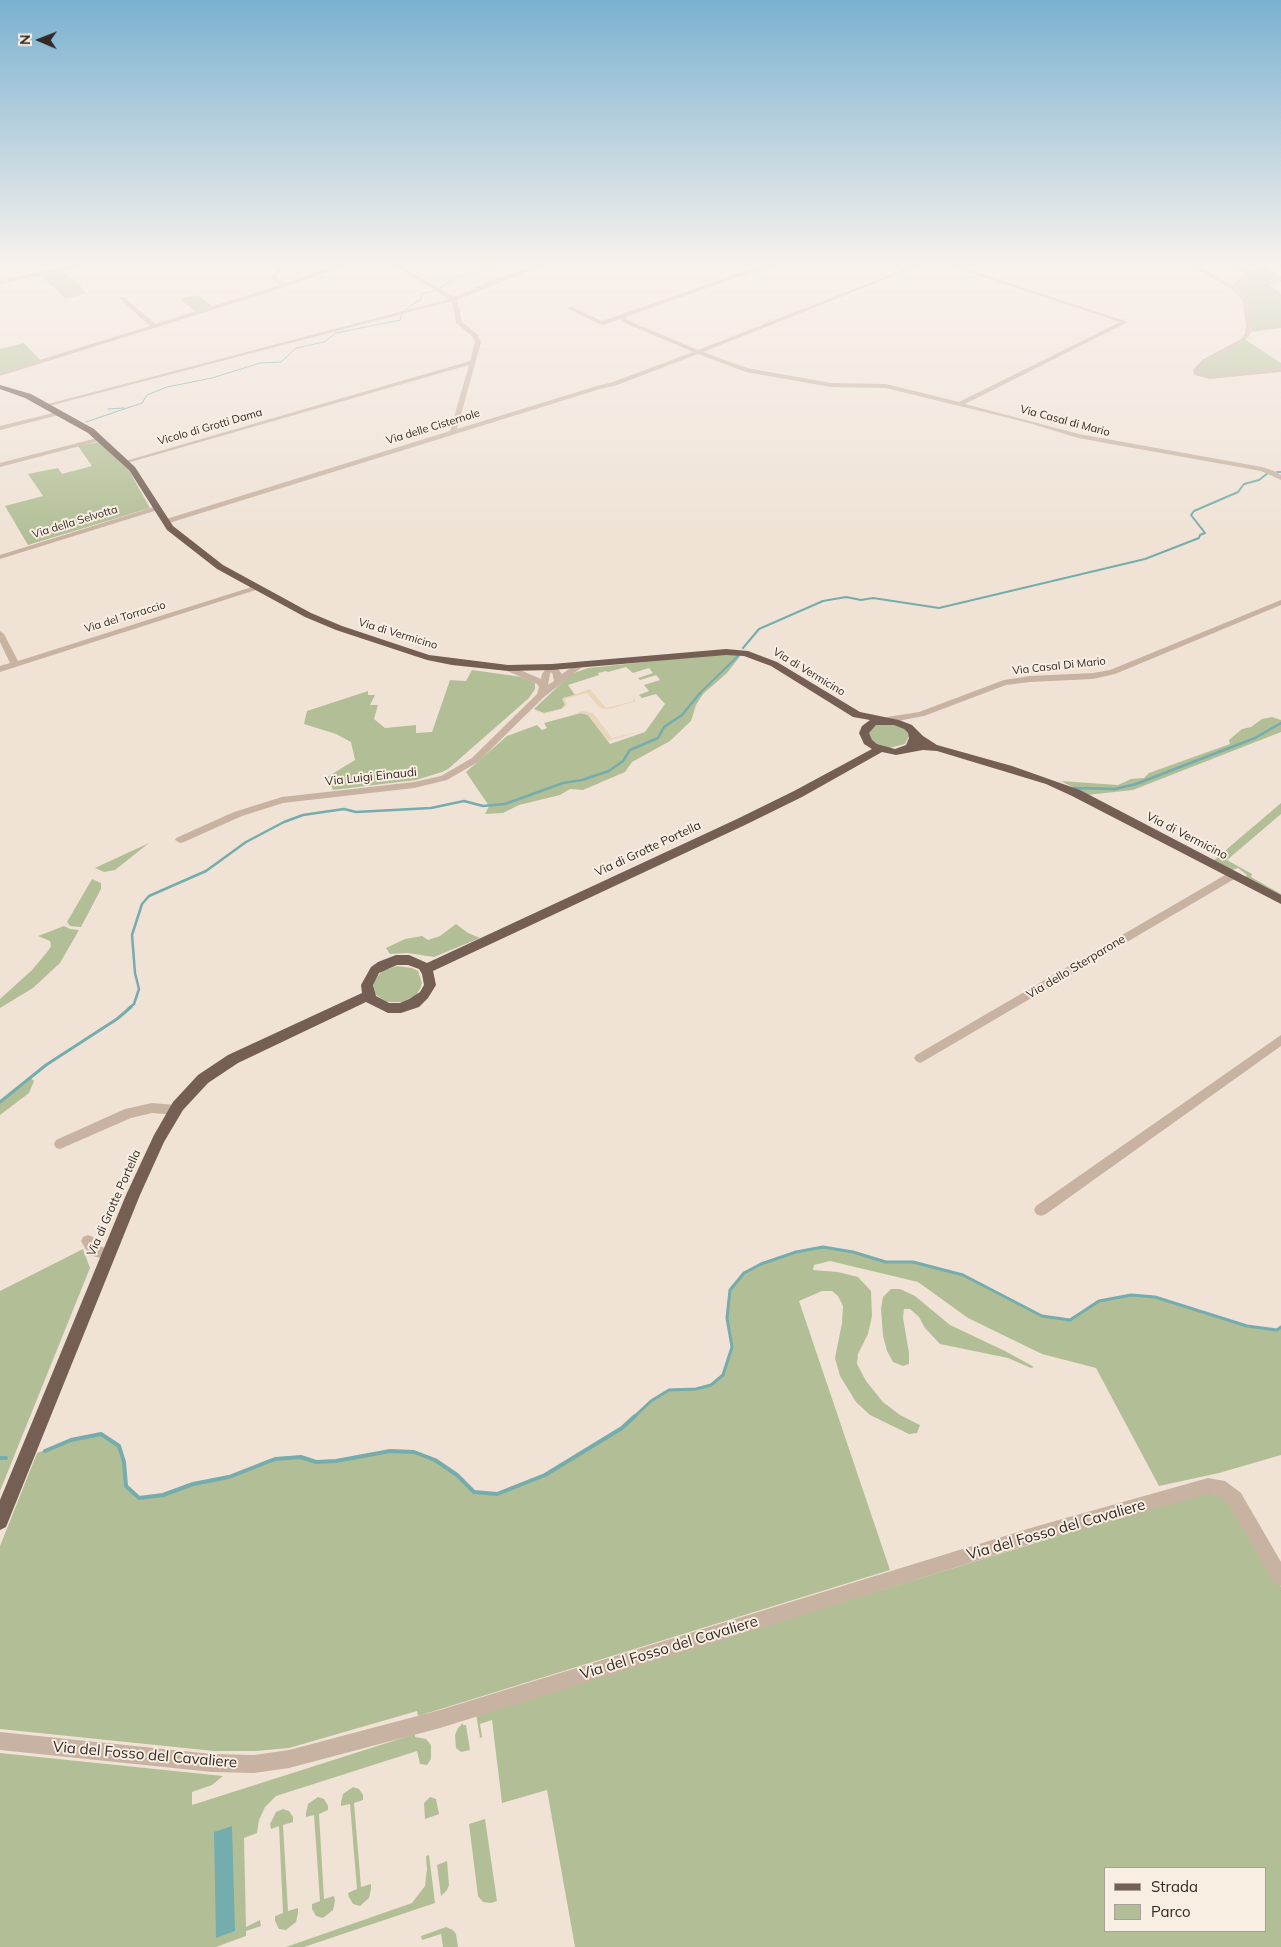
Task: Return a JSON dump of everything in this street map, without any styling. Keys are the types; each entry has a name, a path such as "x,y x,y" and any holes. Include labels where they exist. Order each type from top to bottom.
{"main road":[{"name":"Via di Vermicino","path":"0,387 23,393 47,405 84,426 101,439 135,473 172,531 220,567 314,617 390,646 448,661 508,668 580,665 726,652 745,653 770,661 857,715 887,720"},
{"name":"Via di Vermicino","path":"857,715 866,728"},
{"path":"887,720 902,724 913,732 913,743 904,750 896,752 880,750 873,746 865,738 866,728 874,722 887,720"},
{"name":"Via di Vermicino","path":"913,732 922,741 938,748 1019,771 1058,785 1281,900"},
{"name":"Via di Vermicino","path":"904,750 923,747 938,748"},
{"name":"Via di Grotte Portella","path":"426,968 748,818 880,750"},
{"path":"396,960 409,960 426,968 430,976 429,988 422,998 411,1005 401,1008 388,1008 377,1004 369,995 367,989 370,977 375,970 386,963 396,960"},
{"name":"Via di Grotte Portella","path":"0,1521 108,1254 146,1165 175,1110 196,1085 226,1062 369,995"}],"street":[{"path":"0,374 58,356"},
{"path":"47,405 236,356"},
{"path":"454,433 473,356"},
{"name":"Via delle Cisternole","path":"166,522 615,384 688,356"},
{"name":"Via Casal di Mario","path":"708,356 746,370 831,385 886,386 1078,436 1262,469 1272,472 1281,478"},
{"path":"960,404 1057,356"},
{"path":"1214,356 1204,361 1195,372 1201,377 1215,377 1281,370"},
{"name":"Vicolo di Grotti Dama","path":"125,462 472,362"},
{"path":"0,428 61,413"},
{"path":"0,465 101,439"},
{"name":"Via della Selvotta","path":"0,557 157,510"},
{"name":"Via del Torraccio","path":"0,668 258,588"},
{"name":"Via Casal Di Mario","path":"887,720 921,714 982,690 1010,682 1093,676 1112,672 1281,602"},
{"path":"0,634 15,664"},
{"name":"Via Luigi Einaudi","path":"179,838 262,806 291,798 414,785 444,778 475,760 542,691 580,665"},
{"path":"552,667 557,673 558,681"},
{"name":"Via Luigi Einaudi","path":"542,691 545,676 552,667"},
{"path":"508,668 535,678 542,683 542,691"},
{"path":"913,732 912,722 921,714"},
{"name":"Via dello Sterparone","path":"920,1058 1232,875"},
{"path":"1041,1210 1281,1040"},
{"path":"60,1144 129,1113 152,1108 175,1110"},
{"path":"88,1241 94,1251 108,1254"},
{"name":"Via del Fosso del Cavaliere","path":"0,1741 212,1763 254,1764 289,1759 440,1719 1034,1535 1208,1486 1219,1487 1235,1499 1281,1578"}],"green space":[{"path":"0,356 36,356 41,361 0,373"},
{"path":"1215,356 1270,356 1281,363 1281,369 1206,376 1198,374 1205,361"},
{"path":"99,442 127,467 150,508 28,545 5,506 43,496 28,474 58,468 62,474 92,466 78,446"},
{"path":"712,655 741,655 727,673 703,694 696,705 691,721 670,741 632,762 625,772 583,790 570,789 560,795 519,805 503,813 485,814 489,806 466,772 507,736 537,725 542,730 547,728 544,723 581,713 588,715 610,744 645,732 665,704 656,694 642,698 639,695 649,691 644,685 660,680 656,675 640,680 638,678 653,673 649,668 633,673 626,667 598,673 599,675 568,685 575,695 563,698 565,705 561,709 544,713 534,709 571,674 588,668"},
{"path":"472,670 522,677 535,683 535,689 529,698 448,769 442,772 416,780 333,790 327,777 355,760 351,742 336,734 304,724 307,711 368,691 368,695 375,695 370,705 378,705 374,719 385,728 416,725 416,733 432,732 450,680 466,681"},
{"path":"1272,717 1281,720 1281,732 1133,790 1087,795 1061,781 1118,785 1131,779 1144,778 1149,773 1230,744 1229,740 1242,729 1251,727 1262,719"},
{"path":"890,723 903,728 907,732 909,736 905,744 889,748 872,742 868,734 869,730 877,724"},
{"path":"1281,803 1281,814 1227,860 1252,874 1251,877 1281,894 1281,897 1245,878 1247,875 1238,868 1230,871 1213,861"},
{"path":"149,843 115,870 104,872 95,868"},
{"path":"92,879 101,883 101,889 81,927 70,926 67,922"},
{"path":"456,924 468,933 480,938 434,957 408,953 390,954 386,948 405,939 422,936 428,940 440,936"},
{"path":"64,926 79,930 60,963 33,988 0,1008 0,999 32,970 51,946 50,941 38,936"},
{"path":"397,966 412,968 418,971 422,983 416,995 402,1002 386,1002 375,994 373,982 382,971"},
{"path":"30,1077 34,1081 29,1093 0,1115 0,1102"},
{"path":"823,1247 853,1252 886,1262 913,1262 963,1275 1042,1316 1070,1320 1099,1301 1131,1295 1155,1297 1247,1326 1277,1330 1281,1327 1281,1455 1219,1473 1159,1486 1096,1368 1042,1354 968,1318 918,1282 830,1261 814,1265 813,1270 838,1272 858,1277 871,1291 872,1316 868,1334 858,1354 857,1364 866,1381 883,1402 900,1415 920,1425 917,1433 909,1434 870,1415 856,1402 840,1376 835,1358 842,1323 843,1306 838,1296 832,1291 822,1291 799,1301 890,1570 418,1716 417,1711 289,1748 256,1751 214,1751 0,1729 0,1546 37,1453 71,1440 101,1434 119,1446 124,1462 126,1486 139,1498 163,1495 193,1484 229,1477 275,1459 301,1457 316,1462 336,1461 390,1451 414,1452 435,1460 457,1475 474,1492 497,1494 545,1475 622,1428 651,1401 669,1390 696,1389 712,1385 723,1375 732,1347 727,1318 730,1290 744,1273 761,1264 796,1252"},
{"path":"83,1249 90,1268 0,1491 0,1291"},
{"path":"891,1289 900,1289 915,1296 950,1325 1034,1367 1031,1368 1008,1358 940,1344 925,1328 919,1317 910,1309 904,1309 903,1318 909,1364 903,1366 893,1362 887,1351 883,1336 881,1309 883,1297"},
{"path":"1205,1493 1224,1496 1281,1587 1281,1947 575,1947 547,1790 502,1803 492,1720 480,1724 482,1737 480,1738 476,1714 1124,1516"},
{"path":"463,1723 463,1725 466,1725 470,1750 461,1752 456,1748 455,1735"},
{"path":"415,1734 415,1737 426,1739 431,1745 431,1759 427,1765 420,1764 417,1751 276,1796 265,1807 259,1820 257,1833 244,1838 246,1927 260,1920 261,1926 246,1931 246,1936 216,1947 0,1947 0,1753 223,1776 212,1785 192,1792 192,1805"},
{"path":"353,1787 359,1789 363,1795 363,1800 354,1803 361,1887 371,1884 369,1898 360,1906 353,1904 348,1893 357,1889 350,1804 341,1806 343,1794"},
{"path":"318,1797 324,1799 328,1806 328,1810 319,1814 324,1899 334,1896 335,1901 333,1910 323,1918 316,1916 312,1909 312,1904 320,1901 314,1815 306,1817 308,1804"},
{"path":"430,1797 436,1799 439,1814 425,1819 424,1803"},
{"path":"283,1809 289,1811 293,1817 293,1822 283,1825 288,1911 298,1908 296,1922 286,1930 279,1929 275,1921 275,1916 283,1913 279,1826 271,1829 270,1824 276,1812"},
{"path":"485,1819 497,1901 491,1903 483,1902 478,1896 469,1824"},
{"path":"429,1855 435,1903 304,1947 286,1947 412,1903 425,1886 426,1856"},
{"path":"447,1861 449,1885 441,1896 437,1865"},
{"path":"446,1927 453,1930 456,1934 458,1947 443,1947 441,1934 422,1940 421,1936"}],"shaded area":[{"path":"590,689 606,708 633,701 633,697 636,701 604,709 599,707 587,693 565,699 567,705 562,709 544,714 533,710 544,713 561,709 565,705 562,699"},
{"path":"583,711 593,713 612,738 642,731 608,741 588,715 581,713 573,714"}],"water":[{"path":"232,1826 235,1931 216,1938 214,1832"}],"waterway":[{"path":"86,422 142,403 147,395 167,387 212,378 260,363 281,362 288,356"},
{"path":"108,409 124,408"},
{"path":"743,648 759,629 823,601 846,597 861,600 873,598 939,608 1145,559 1199,538 1200,535 1205,533 1191,515 1194,511 1238,492 1244,484 1259,480 1268,473"},
{"path":"700,693 738,656"},
{"path":"129,1008 134,1004 139,989 135,973 132,935 142,904 149,896 206,871 246,842 284,822 303,815 344,809 356,812 431,808 464,801 483,806 505,804 563,783 582,780 609,771 623,761 630,750 658,738 664,727 682,715 700,693"},
{"path":"1074,788 1115,789 1136,784 1255,738 1281,723"},
{"path":"0,1102 46,1065 117,1019 131,1007"},
{"path":"634,1417 651,1401 669,1390 696,1389 711,1385 723,1375 732,1347 727,1318 730,1290 744,1273 761,1264 796,1252 823,1247 853,1252 886,1262 913,1262 963,1275 1042,1316 1070,1320 1099,1301 1131,1295 1155,1297 1247,1326 1277,1330 1281,1327"},
{"path":"45,1451 71,1440 101,1434 119,1446 124,1462 126,1486 139,1498 163,1495 193,1484 229,1477 275,1459 301,1457 316,1462 336,1461 390,1451 414,1452 435,1460 457,1475 474,1492 497,1494 545,1475 622,1428 635,1416"},
{"path":"0,1458 6,1458"}]}
